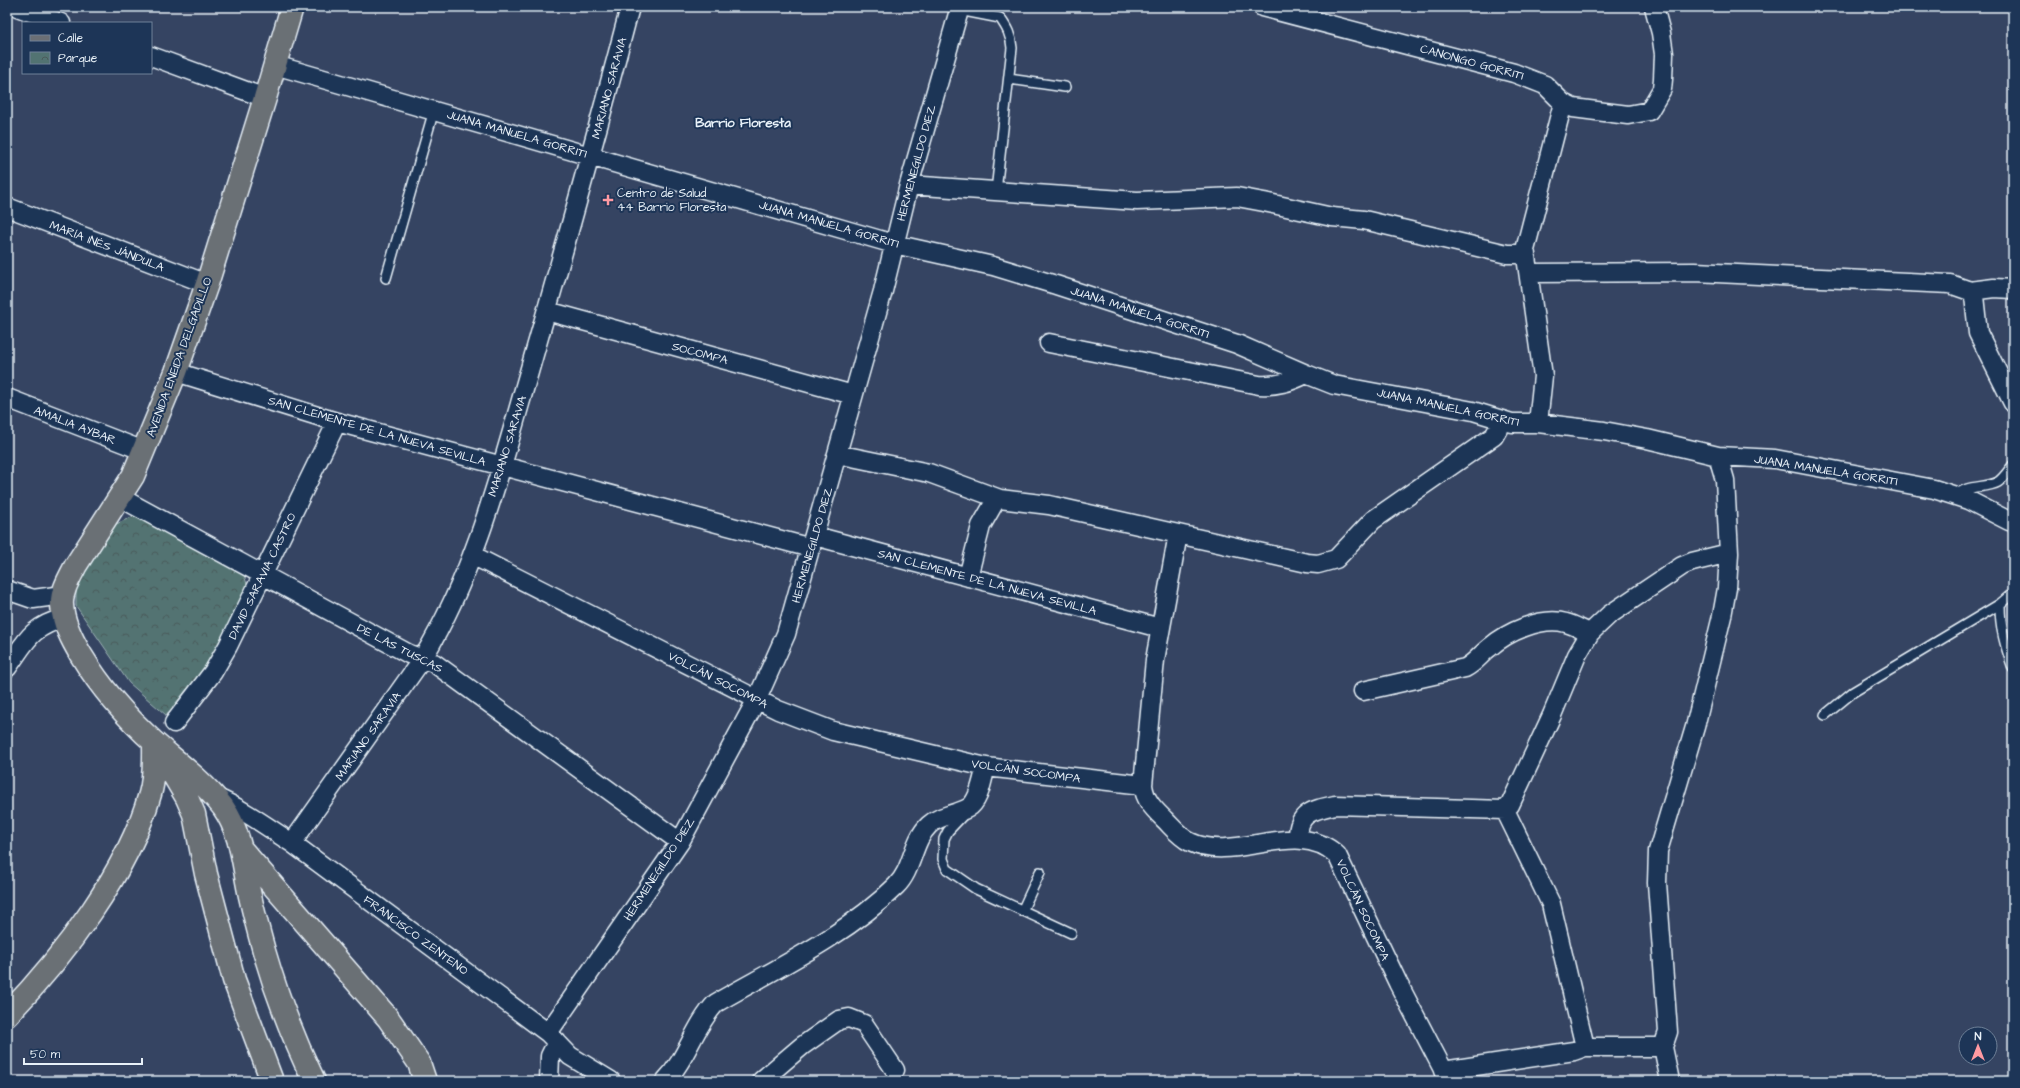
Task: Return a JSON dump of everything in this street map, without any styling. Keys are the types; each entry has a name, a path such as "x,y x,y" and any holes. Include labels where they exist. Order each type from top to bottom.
{"main road":[{"name":"AVENIDA ENEIDA DELGADILLO","path":"64,618 62,604 63,595 68,580 76,565 121,498 144,451 176,372 207,284 292,7"},
{"path":"64,618 71,638 92,673 126,715 214,797 229,817 242,849 250,895 264,952 299,1049 314,1081"},
{"path":"7,1015 62,951 105,889 123,856 136,831 150,794 153,776 154,742"},
{"path":"154,742 187,798 194,814 206,874 234,980 272,1081"},
{"path":"242,849 388,1018 419,1063 425,1081"}],"street":[{"path":"18,7 58,22"},
{"name":"MARIANO SARAVIA","path":"292,843 423,658 436,636 472,555 502,466 547,311 591,155 630,7"},
{"name":"CANONIGO GORRITI","path":"1262,7 1514,73 1545,85 1563,103 1573,108 1628,115 1649,111 1662,89 1664,54 1661,33 1654,7"},
{"name":"HERMENEGILDO DIEZ","path":"549,1081 552,1038 680,842 757,699 786,634 813,542 909,185 959,9"},
{"path":"152,56 265,98"},
{"name":"JUANA MANUELA GORRITI","path":"275,65 591,155 894,244 993,266 1056,285 1237,344 1334,385 1473,411 1512,423 1538,423 1647,439 1718,456 1775,459 1934,489 1957,496 2011,523"},
{"path":"1538,423 1544,376 1526,254 1526,243 1563,103"},
{"path":"909,185 1137,201 1237,197 1332,217 1364,220 1507,254 1526,254"},
{"name":"MARÍA INÉS JÁNDULA","path":"7,207 207,284"},
{"path":"1529,273 1695,272 1950,284 1970,291 1994,288 2013,289"},
{"path":"1970,291 1974,296 1978,333 2013,403"},
{"name":"SOCOMPA","path":"547,311 853,395"},
{"path":"1049,343 1259,385 1280,385 1306,374"},
{"name":"SAN CLEMENTE DE LA NUEVA SEVILLA","path":"176,372 337,422 502,466 813,542 968,577 1160,628"},
{"name":"AMALIA AYBAR","path":"7,398 144,451"},
{"path":"837,454 929,473 997,498 1048,505 1307,563 1329,562 1336,559 1373,520 1494,436 1498,429 1500,420"},
{"name":"DAVID SARAVIA CASTRO","path":"174,723 213,672 263,576 337,422"},
{"path":"1670,1081 1663,1047 1668,1032 1657,883 1658,851 1695,728 1722,616 1727,588 1729,553 1725,480 1718,456"},
{"name":"DE LAS TUSCAS","path":"121,498 409,654 434,663 680,842"},
{"path":"968,577 982,526 997,498"},
{"path":"1143,785 1154,660 1178,534"},
{"path":"1298,840 1298,828 1301,819 1310,812 1335,805 1505,810 1510,805 1552,715 1577,654 1590,633 1609,615 1682,566 1729,553"},
{"name":"VOLCÁN SOCOMPA","path":"472,555 757,699 796,718 833,731 986,767 1143,785 1144,796 1178,834 1190,842 1204,846 1224,848 1298,840 1323,844 1337,855 1398,983 1446,1076"},
{"path":"7,590 33,599 63,595"},
{"path":"7,668 35,630 43,625 64,618"},
{"path":"1363,691 1465,668 1473,664 1490,647 1518,630 1535,623 1550,621 1566,623 1590,633"},
{"path":"665,1081 680,1062 706,1014 716,1003 839,932 865,913 898,885 907,871 918,842 929,825 941,818 969,808 977,795 986,767"},
{"name":"FRANCISCO ZENTENO","path":"214,797 235,805 292,843 552,1038 570,1056 611,1081"},
{"path":"1505,810 1541,880 1551,904 1585,1047"},
{"path":"761,1081 802,1046 839,1020 849,1018 864,1024 895,1070"},
{"path":"1446,1076 1574,1051 1585,1047 1663,1047"}],"lane":[{"path":"959,9 1000,18 1010,32 1009,79 996,191"},
{"path":"1009,79 1065,87"},
{"path":"386,278 434,110"},
{"path":"1957,496 1960,492 1966,489 1991,485 2000,481 2013,465"},
{"path":"1825,715 1853,692 2000,604 2013,593"},
{"path":"2000,604 2000,624 2003,640 2013,668"},
{"path":"969,808 962,819 948,831 944,839 943,859 948,869 976,890 1071,933"},
{"path":"1022,911 1040,872"}],"green space":[{"path":"134,516 244,575 249,590 210,661 166,715 129,683 76,606 76,584 114,525"}],"place":[{"name":"Centro de Salud 44 Barrio Floresta","path":"608,200"}],"district":[{"name":"Barrio Floresta","path":"743,122"}]}
